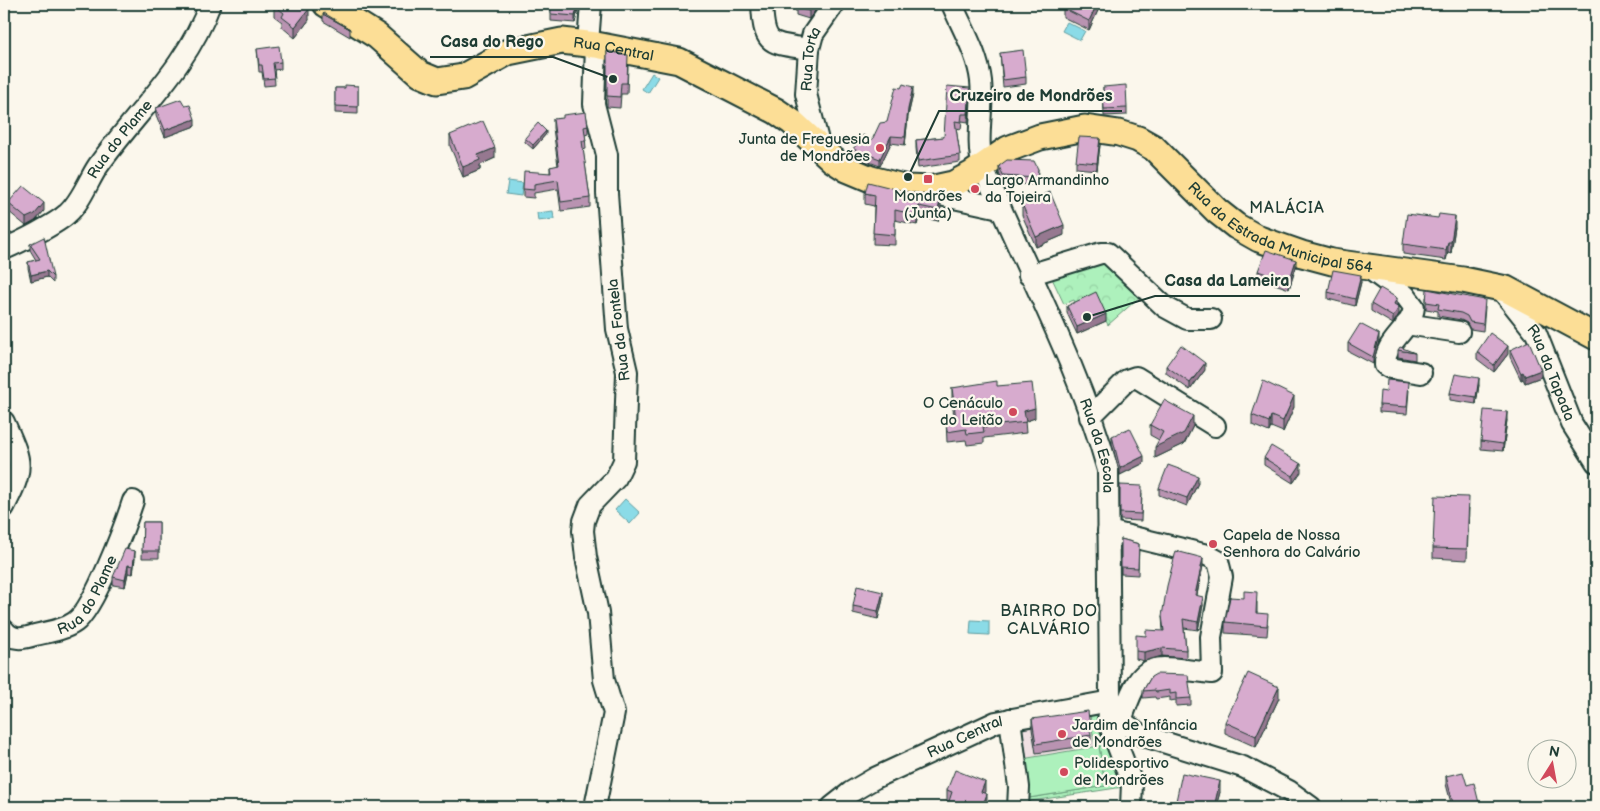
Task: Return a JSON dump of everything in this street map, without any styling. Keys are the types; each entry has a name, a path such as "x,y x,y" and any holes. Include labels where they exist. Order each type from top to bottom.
{"main road":[{"name":"Rua Central","path":"326,4 377,36 420,74 437,81 463,76 513,51 562,41 592,44 663,57 687,64 776,111 833,160 854,172 899,186"},
{"name":"Rua da Estrada Municipal 564","path":"983,167 1014,146 1047,135 1085,128 1120,133 1138,138 1154,148 1217,211 1251,235 1302,254 1367,267 1462,280 1514,292 1596,337"},
{"path":"899,186 922,189 946,186 960,182 983,167"}],"street":[{"name":"Rua do Plame","path":"4,249 59,219 70,210 101,163 192,45 210,4"},
{"name":"Rua da Fontela","path":"591,4 594,104 608,155 607,192 617,329 625,362 626,379 624,460 616,478 590,505 585,516 583,531 586,557 598,613 604,680 614,714 595,807"},
{"path":"762,4 763,27 768,38 781,45 809,49"},
{"name":"Rua Torta","path":"820,148 807,101 809,49 813,34 834,4"},
{"path":"949,7 976,60 981,78 980,151 983,167 1000,208"},
{"path":"899,186 1000,208"},
{"name":"Rua da Escola","path":"1000,208 1068,357 1109,476 1108,676 1111,701"},
{"path":"1029,275 1101,252 1108,253 1164,307 1187,319 1211,319"},
{"path":"1367,267 1412,302 1438,328"},
{"name":"Rua da Tapada","path":"1500,288 1536,333 1572,424 1596,462"},
{"path":"1412,302 1413,312 1388,347 1384,364 1391,368 1421,373"},
{"path":"1406,324 1459,332"},
{"path":"1090,417 1127,380 1136,377 1215,426"},
{"path":"4,422 17,452 20,467 16,482 4,507"},
{"name":"Rua do Plame","path":"4,630 10,636 24,638 65,627 80,618 108,565 133,501"},
{"path":"1108,531 1207,555 1218,561 1222,572 1212,637 1212,673 1160,668 1149,669 1133,687 1121,721"},
{"path":"1111,701 1121,721 1133,731 1149,738 1244,766 1289,790 1311,807"},
{"path":"1111,701 1108,718 1132,783 1131,807"},
{"name":"Rua Central","path":"832,807 851,792 875,778 993,724 1010,719 1111,701"},
{"path":"1010,719 1020,796 1018,807"}],"shaded area":[{"name":"Jardim de Infância de Mondrões","path":"1097,706 1112,744 1019,759 1015,722"}],"green space":[{"path":"1105,256 1143,294 1108,325 1096,300 1078,308 1074,300 1064,304 1050,274"},
{"path":"1096,708 1110,744 1095,747 1089,709"},
{"path":"1112,744 1123,787 1025,802 1022,759 1029,798 1105,786 1099,746"},
{"name":"Polidesportivo de Mondrões","path":"1099,746 1105,786 1029,798 1022,759"}],"water":[{"path":"1067,22 1085,31 1080,40 1062,31"},
{"path":"652,73 658,77 648,93 642,89"},
{"path":"508,181 523,183 521,196 506,194"},
{"path":"553,211 554,219 538,221 537,213"},
{"path":"625,499 640,513 630,524 615,510"},
{"path":"971,620 989,621 989,635 970,634"}],"building":[{"path":"275,4 301,4 309,9 295,27 282,17 284,13"},
{"path":"551,4 578,4 575,16 551,14"},
{"path":"797,4 815,4 809,11 796,8"},
{"path":"1065,4 1097,4 1089,21 1063,8"},
{"path":"324,13 350,29 323,14"},
{"path":"279,46 281,62 273,63 275,78 264,79 262,65 259,65 257,49"},
{"path":"1023,50 1026,77 1003,80 1000,53"},
{"path":"607,51 628,55 627,83 621,83 620,97 607,96"},
{"path":"903,84 913,87 905,137 891,136 880,159 853,149 863,135 872,140 880,123 887,122 896,87 901,88"},
{"path":"345,85 358,86 358,107 335,106 335,88 345,88"},
{"path":"1126,85 1127,108 1104,109 1103,87"},
{"path":"947,86 970,88 968,114 962,114 961,122 955,121 960,155 918,161 916,140 944,137"},
{"path":"181,99 185,106 190,105 195,119 165,130 156,108"},
{"path":"586,112 588,126 584,127 586,141 582,141 590,198 561,202 558,180 534,184 534,190 523,189 524,171 551,173 550,167 559,165 553,119 563,118 563,115"},
{"path":"483,121 495,148 478,155 480,160 463,167 450,135"},
{"path":"538,123 546,131 533,145 525,138"},
{"path":"1079,137 1100,138 1097,163 1076,161"},
{"path":"1007,160 1034,161 1038,169 1037,178 1003,176 999,166"},
{"path":"868,182 904,191 941,197 938,210 919,206 917,215 895,210 895,235 873,233 875,195 865,193"},
{"path":"23,186 44,203 35,214 26,218 8,203"},
{"path":"1050,192 1064,225 1036,237 1022,204"},
{"path":"1407,214 1438,218 1439,214 1455,216 1451,242 1448,242 1446,250 1403,244"},
{"path":"44,237 53,277 47,271 31,275 28,262 40,259 30,244"},
{"path":"1266,250 1296,260 1289,282 1258,271"},
{"path":"1333,270 1361,275 1355,299 1328,292"},
{"path":"1380,288 1397,298 1394,304 1399,307 1393,317 1371,304"},
{"path":"1427,289 1485,300 1483,324 1470,322 1467,316 1461,313 1438,309 1439,304 1426,302"},
{"path":"1096,292 1106,314 1077,327 1067,306"},
{"path":"1360,324 1379,334 1373,357 1348,343"},
{"path":"1490,333 1508,346 1494,365 1477,352"},
{"path":"1529,341 1541,370 1525,376 1523,372 1521,373 1510,350"},
{"path":"1181,345 1205,363 1190,383 1166,366"},
{"path":"1400,347 1415,353 1398,350"},
{"path":"1455,374 1479,378 1476,397 1450,393"},
{"path":"1387,380 1409,382 1407,407 1379,405 1380,391 1386,392"},
{"path":"997,381 997,386 1032,383 1035,408 1024,411 1026,422 983,427 984,432 967,434 966,429 947,432 946,420 956,419 952,388"},
{"path":"1263,381 1294,396 1283,421 1271,416 1269,422 1252,415"},
{"path":"1164,400 1193,416 1184,433 1155,447 1163,432 1150,425"},
{"path":"1484,410 1507,412 1503,444 1481,441"},
{"path":"1130,428 1144,456 1120,468 1112,436"},
{"path":"1271,446 1301,464 1293,476 1264,458"},
{"path":"1168,465 1198,476 1187,498 1159,488"},
{"path":"1120,485 1142,486 1141,514 1120,513"},
{"path":"1435,496 1469,497 1467,549 1433,548"},
{"path":"143,522 159,522 159,551 142,551"},
{"path":"1121,539 1139,544 1138,568 1121,567"},
{"path":"125,549 135,551 133,566 128,565 125,580 113,577"},
{"path":"1176,551 1203,558 1195,595 1203,597 1198,622 1183,619 1186,650 1162,648 1144,652 1136,651 1136,635 1146,636 1146,630 1164,631 1162,616"},
{"path":"857,586 883,592 878,611 853,606"},
{"path":"1244,591 1257,592 1256,613 1268,614 1267,626 1225,622 1230,597 1244,598"},
{"path":"1248,673 1279,687 1256,736 1225,722"},
{"path":"1156,674 1188,675 1191,698 1176,699 1176,693 1170,694 1170,690 1143,691 1151,677"},
{"path":"1088,711 1091,735 1036,744 1032,719"},
{"path":"955,770 985,782 981,792 987,794 982,807 947,807 952,792 947,790"},
{"path":"1463,772 1467,785 1474,783 1480,807 1454,807 1446,776"},
{"path":"1182,773 1220,781 1214,807 1203,807 1176,801"}],"place":[{"name":"Casa do Rego","path":"613,79"},
{"name":"Junta de Freguesia de Mondrões","path":"880,148"},
{"name":"Cruzeiro de Mondrões","path":"908,177"},
{"name":"Mondrões (Junta)","path":"928,179"},
{"name":"Largo Armandinho da Tojeira","path":"975,189"},
{"name":"Casa da Lameira","path":"1087,317"},
{"name":"O Cenáculo do Leitão","path":"1013,412"},
{"name":"Capela de Nossa Senhora do Calvário","path":"1213,544"},
{"name":"Jardim de Infância de Mondrões","path":"1062,734"},
{"name":"Polidesportivo de Mondrões","path":"1064,772"}],"district":[{"name":"MALÁCIA","path":"1287,208"},
{"name":"BAIRRO DO CALVÁRIO","path":"1049,620"}]}
